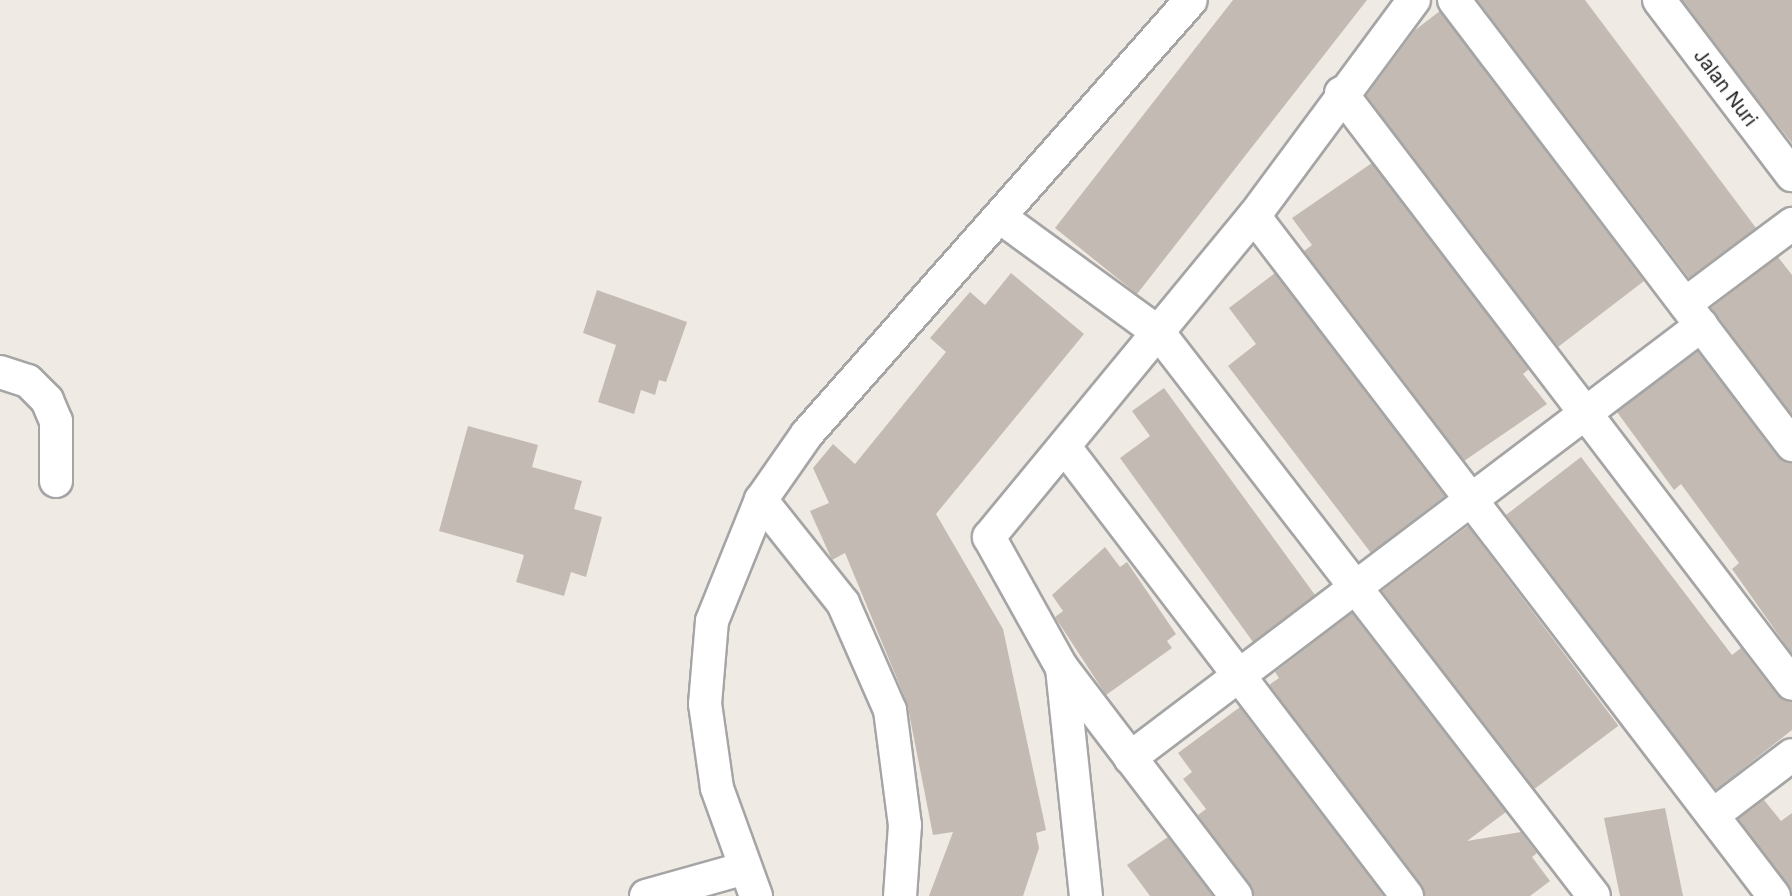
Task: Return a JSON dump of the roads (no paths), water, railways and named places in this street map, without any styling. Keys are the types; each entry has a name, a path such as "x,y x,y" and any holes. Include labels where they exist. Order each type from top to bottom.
{"street":[{"path":"646,896 749,883 717,788 705,705 712,621 761,500 807,434 1191,0"},
{"path":"1236,896 1062,668 989,537 1067,450 1254,216 1341,93 1414,0"},
{"path":"1454,0 1792,444"},
{"name":"Jalan Nuri","path":"1659,0 1792,175"},
{"path":"1341,93 1792,684"},
{"path":"1000,216 1159,333 1594,896"},
{"path":"1254,216 1713,815 1766,893"},
{"path":"1130,758 1586,414 1792,224"},
{"path":"0,372 28,381 47,400 56,421 56,481"},
{"path":"1067,450 1407,896"},
{"path":"761,500 843,603 890,709 905,825 900,896"},
{"path":"1062,668 1086,896"},
{"path":"1713,815 1792,755"}]}
